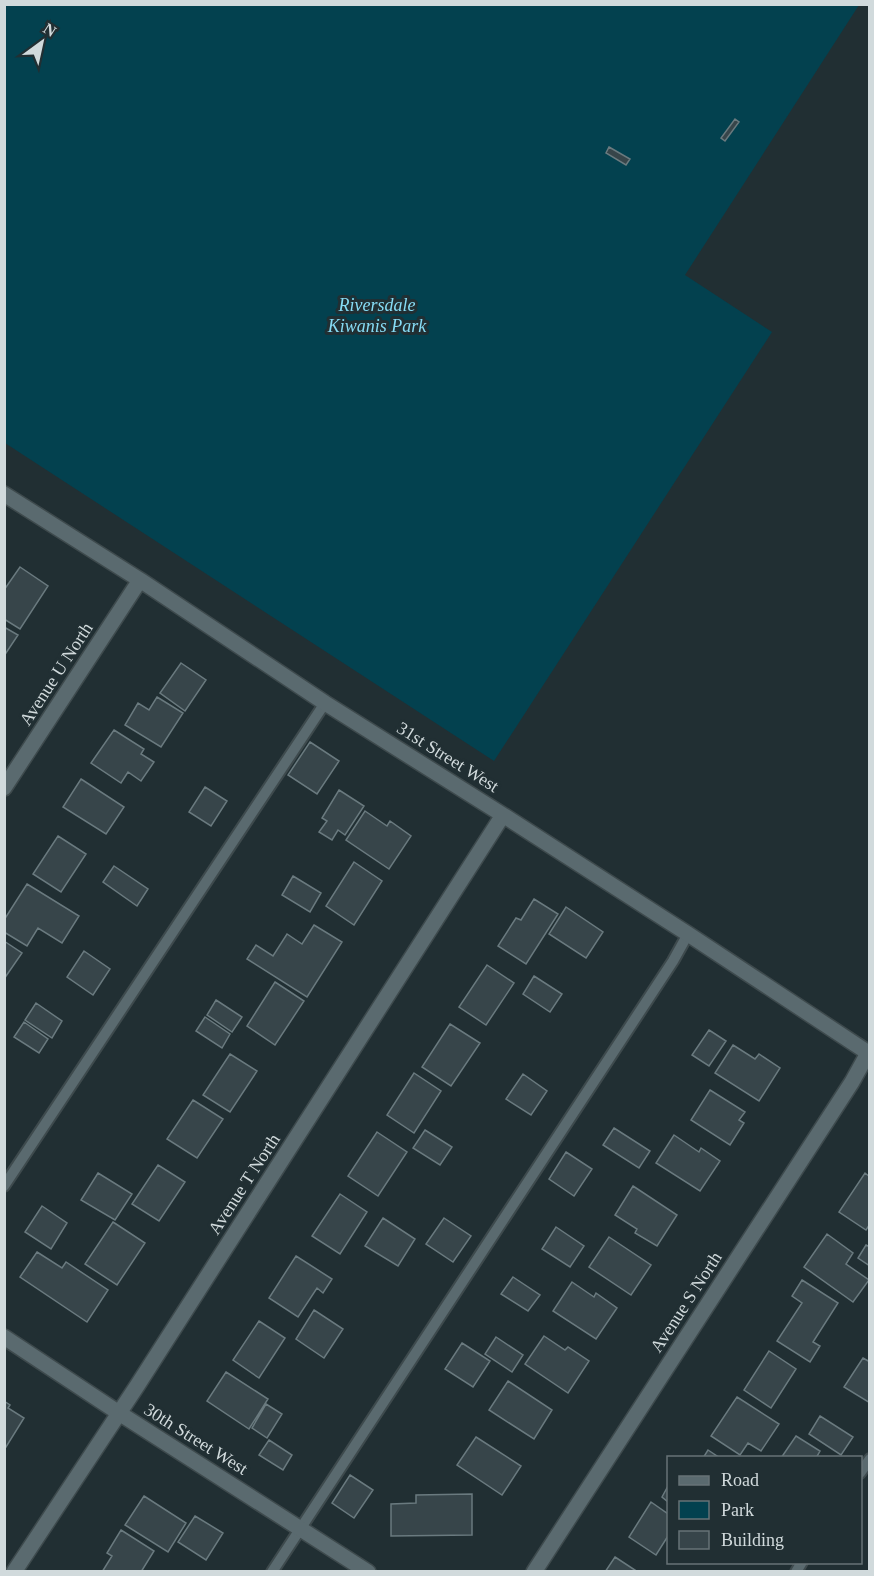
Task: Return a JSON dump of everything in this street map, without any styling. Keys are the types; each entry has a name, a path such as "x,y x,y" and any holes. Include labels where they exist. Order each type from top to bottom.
{"street":[{"name":"31st Street West","path":"4,494 140,580 325,703 688,934 869,1054"},
{"name":"Avenue U North","path":"4,789 140,580"},
{"name":"Avenue T North","path":"14,1572 119,1413 503,815"},
{"name":"Avenue S North","path":"534,1572 869,1054"},
{"name":"30th Street West","path":"4,1337 368,1572"}],"lane":[{"path":"4,1186 325,703"},
{"path":"272,1572 673,961 688,934"}],"green space":[{"name":"Riversdale Kiwanis Park","path":"4,5 859,5 685,275 772,332 494,761 5,443"}],"building":[{"path":"735,119 739,122 725,141 721,138"},
{"path":"609,147 630,159 626,165 606,153"},
{"path":"20,567 48,586 20,629 4,619 4,590"},
{"path":"4,627 18,635 4,656"},
{"path":"181,663 206,680 185,711 160,693"},
{"path":"157,697 183,713 161,747 125,725 138,703 149,710"},
{"path":"114,730 144,749 141,754 154,762 141,781 128,772 121,783 91,763"},
{"path":"310,742 339,761 317,794 288,775"},
{"path":"81,779 124,807 106,834 63,807"},
{"path":"205,787 227,801 211,826 189,812"},
{"path":"339,790 364,806 345,835 338,830 332,840 319,832 327,821 322,818"},
{"path":"365,811 387,826 390,821 411,836 389,869 346,840"},
{"path":"58,836 86,854 61,892 33,874"},
{"path":"354,862 382,881 354,925 326,906"},
{"path":"114,866 148,889 137,906 103,882"},
{"path":"293,876 321,893 310,912 282,895"},
{"path":"27,884 79,916 62,943 38,928 27,946 4,932 4,920"},
{"path":"534,899 558,914 526,964 498,946 516,918 521,920"},
{"path":"566,907 603,932 586,958 549,934"},
{"path":"314,925 342,942 307,997 247,959 256,945 273,956 287,934 302,944"},
{"path":"4,941 22,953 4,979"},
{"path":"84,951 110,969 93,995 67,977"},
{"path":"487,965 514,983 486,1025 459,1007"},
{"path":"534,976 562,994 550,1012 523,994"},
{"path":"275,982 304,1001 275,1045 247,1026"},
{"path":"216,1000 242,1017 232,1032 207,1015"},
{"path":"36,1003 62,1021 52,1038 25,1020"},
{"path":"205,1017 230,1034 222,1048 196,1031"},
{"path":"24,1022 48,1039 39,1053 14,1037"},
{"path":"450,1024 480,1043 451,1086 422,1067"},
{"path":"709,1030 726,1041 709,1066 692,1055"},
{"path":"733,1045 755,1059 759,1054 780,1068 759,1101 715,1073"},
{"path":"230,1054 257,1071 230,1112 203,1095"},
{"path":"414,1073 441,1091 414,1133 387,1115"},
{"path":"523,1074 547,1091 531,1115 506,1099"},
{"path":"710,1090 745,1112 739,1120 744,1123 730,1145 691,1120"},
{"path":"193,1100 223,1119 197,1158 167,1139"},
{"path":"614,1128 650,1151 639,1168 603,1145"},
{"path":"425,1130 452,1147 440,1165 413,1148"},
{"path":"377,1132 407,1152 378,1196 348,1176"},
{"path":"674,1135 699,1152 701,1148 720,1161 700,1191 656,1163"},
{"path":"566,1152 592,1169 574,1196 549,1179"},
{"path":"158,1165 185,1182 159,1221 132,1204"},
{"path":"98,1173 132,1194 115,1220 81,1200"},
{"path":"865,1173 870,1177 870,1224 866,1230 839,1212"},
{"path":"633,1186 677,1215 657,1246 635,1233 637,1229 615,1215"},
{"path":"340,1194 367,1212 340,1254 312,1236"},
{"path":"42,1206 67,1223 51,1249 25,1232"},
{"path":"383,1218 415,1239 398,1266 365,1246"},
{"path":"444,1218 471,1236 453,1262 426,1244"},
{"path":"113,1222 145,1243 117,1285 85,1264"},
{"path":"556,1227 584,1246 570,1267 542,1249"},
{"path":"827,1234 853,1253 846,1264 869,1280 853,1302 804,1267"},
{"path":"609,1237 651,1265 631,1295 589,1267"},
{"path":"866,1245 870,1247 870,1266 858,1258"},
{"path":"37,1252 62,1268 66,1262 108,1290 87,1322 20,1277"},
{"path":"296,1256 332,1279 323,1293 317,1288 298,1317 269,1298"},
{"path":"513,1277 540,1295 528,1311 501,1294"},
{"path":"802,1280 838,1303 813,1342 820,1346 810,1362 777,1341 802,1303 792,1296"},
{"path":"572,1282 594,1297 596,1293 617,1308 596,1339 553,1311"},
{"path":"314,1310 343,1329 324,1358 296,1339"},
{"path":"259,1321 285,1338 259,1378 233,1360"},
{"path":"544,1336 565,1350 568,1347 589,1361 568,1393 525,1364"},
{"path":"496,1337 523,1355 512,1372 485,1354"},
{"path":"462,1343 490,1361 473,1387 445,1369"},
{"path":"769,1351 796,1369 771,1408 744,1390"},
{"path":"863,1358 870,1362 870,1403 844,1387"},
{"path":"226,1372 268,1399 249,1429 207,1401"},
{"path":"508,1381 552,1410 534,1439 489,1410"},
{"path":"737,1397 779,1424 761,1451 748,1443 740,1455 711,1436"},
{"path":"4,1401 10,1405 8,1408 24,1418 6,1447 4,1446"},
{"path":"266,1404 282,1414 267,1438 252,1428"},
{"path":"820,1416 853,1437 841,1455 809,1434"},
{"path":"796,1436 820,1451 817,1456 782,1456"},
{"path":"476,1437 521,1466 502,1495 457,1465"},
{"path":"269,1440 292,1455 283,1470 259,1455"},
{"path":"708,1450 717,1456 704,1456"},
{"path":"350,1475 373,1490 354,1518 332,1503"},
{"path":"667,1488 667,1501 662,1497"},
{"path":"472,1494 472,1535 391,1536 391,1504 416,1503 416,1495"},
{"path":"144,1496 186,1523 168,1552 125,1525"},
{"path":"651,1502 667,1513 667,1538 656,1555 629,1537"},
{"path":"195,1516 223,1533 206,1560 178,1542"},
{"path":"121,1530 154,1551 141,1572 102,1572 112,1556 107,1553"},
{"path":"615,1557 638,1572 605,1572"}]}
